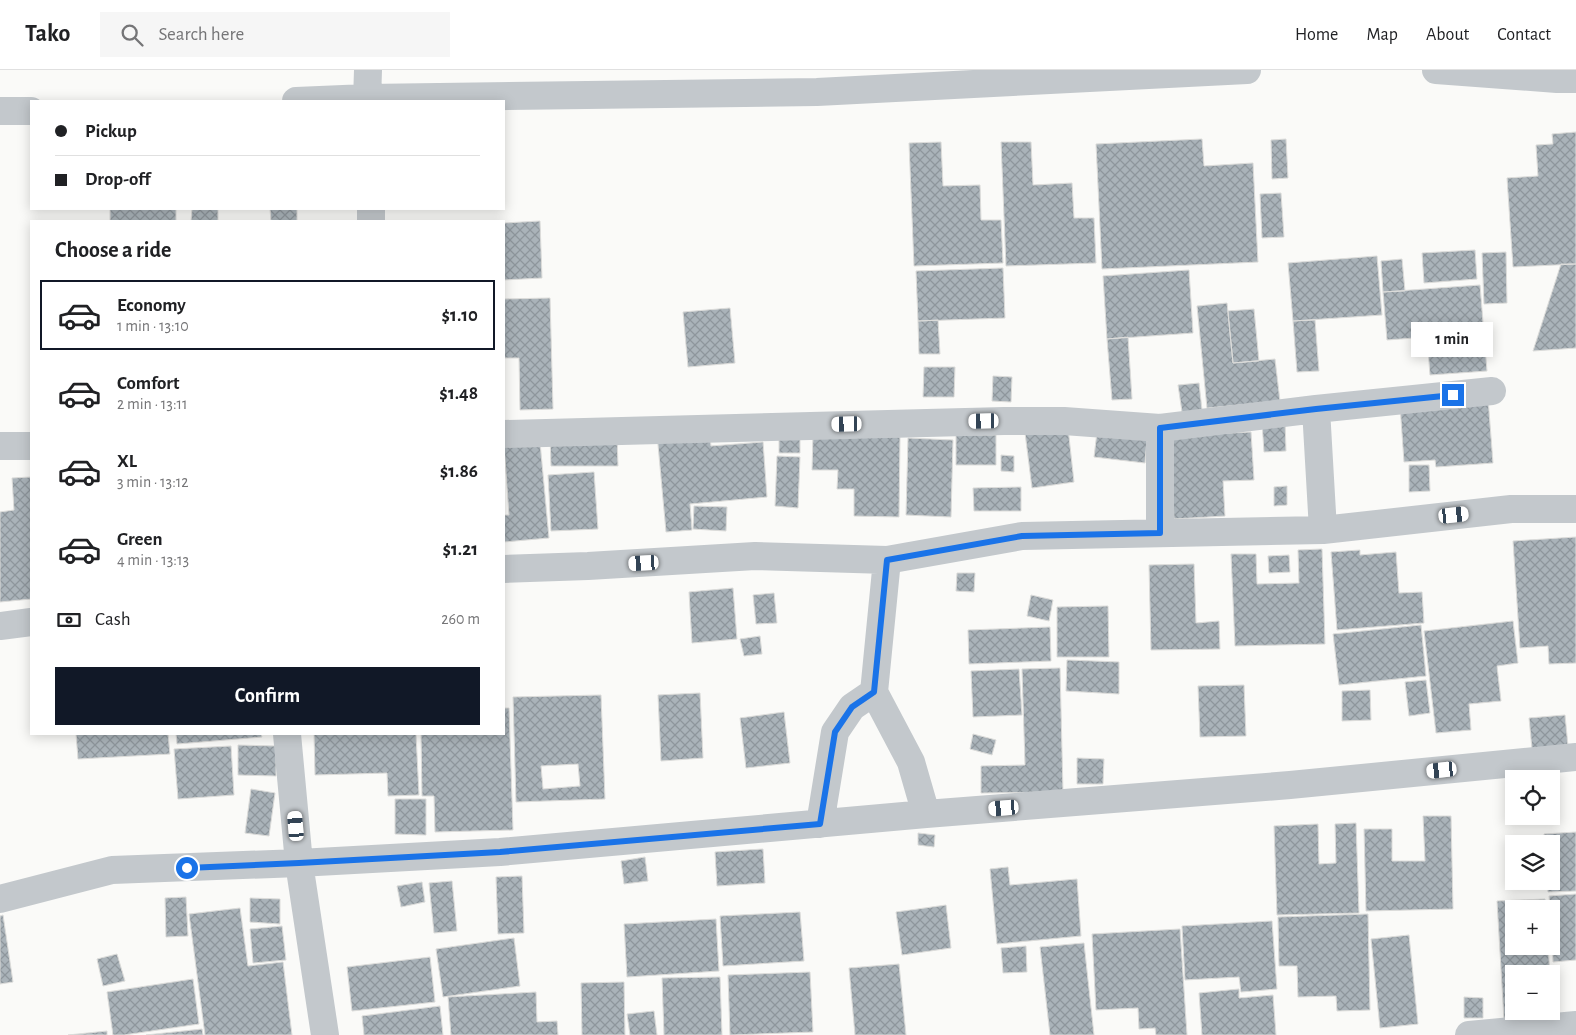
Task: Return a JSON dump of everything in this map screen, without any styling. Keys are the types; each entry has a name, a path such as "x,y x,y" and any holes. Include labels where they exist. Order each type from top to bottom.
{"street":[{"path":"367,99 368,70"},
{"path":"332,100 817,92 1246,70"},
{"path":"1436,70 1557,80 1576,79"},
{"path":"0,112 30,111"},
{"path":"505,434 1004,421 1064,421 1160,428 1492,390"},
{"path":"1316,409 1323,530"},
{"path":"1160,428 1160,533"},
{"path":"0,446 30,446"},
{"path":"505,568 588,566 755,556 887,560 1022,536 1323,530 1510,509 1576,509"},
{"path":"887,560 874,692 911,762 926,814"},
{"path":"0,626 30,622"},
{"path":"820,824 835,732 852,707 874,692"},
{"path":"287,735 299,863 325,1035"},
{"path":"0,899 112,870 299,863 500,852 926,814 1290,785 1576,757"},
{"path":"1469,1035 1576,1025"}],"building":[{"path":"1576,132 1576,264 1513,267 1507,178 1538,176 1536,145 1553,144 1552,134"},
{"path":"1202,139 1204,166 1253,163 1258,262 1102,269 1096,144"},
{"path":"1286,139 1288,178 1272,179 1271,140"},
{"path":"941,142 943,186 980,185 981,220 1001,220 1003,263 914,266 909,143"},
{"path":"1001,142 1031,142 1033,185 1072,183 1074,218 1094,218 1096,263 1006,266"},
{"path":"1281,193 1284,237 1262,238 1260,194"},
{"path":"110,210 176,210 176,220 110,220"},
{"path":"192,210 218,210 218,220 191,220"},
{"path":"270,210 297,210 297,220 271,220"},
{"path":"540,221 542,278 505,280 505,223"},
{"path":"1475,250 1477,279 1424,283 1422,253"},
{"path":"1506,252 1507,303 1484,304 1482,253"},
{"path":"1377,256 1382,315 1293,321 1288,263"},
{"path":"1402,259 1405,291 1383,292 1381,261"},
{"path":"1561,264 1576,264 1576,348 1533,351"},
{"path":"1003,268 1005,318 918,321 916,271"},
{"path":"1189,270 1193,333 1107,339 1103,276"},
{"path":"1480,285 1487,371 1430,375 1427,337 1387,340 1383,292"},
{"path":"550,298 553,409 520,410 519,358 505,358 505,299"},
{"path":"1227,303 1233,363 1275,359 1280,401 1207,408 1197,306"},
{"path":"730,308 735,363 688,367 683,312"},
{"path":"1254,309 1259,361 1233,363 1228,311"},
{"path":"938,320 940,354 919,354 918,321"},
{"path":"1315,320 1319,371 1297,372 1293,321"},
{"path":"1128,337 1132,399 1112,400 1107,339"},
{"path":"924,367 955,367 954,397 923,397"},
{"path":"993,376 1012,377 1011,402 992,401"},
{"path":"1199,383 1202,410 1182,412 1178,385"},
{"path":"1488,398 1493,463 1436,467 1435,460 1404,462 1400,405"},
{"path":"1285,420 1286,451 1264,452 1262,422"},
{"path":"1068,428 1074,482 1032,488 1025,433"},
{"path":"709,430 711,446 763,442 767,497 690,504 692,530 666,532 657,434"},
{"path":"779,430 800,431 800,453 779,453"},
{"path":"1097,432 1147,438 1145,463 1094,457"},
{"path":"1251,432 1254,480 1223,481 1225,516 1174,519 1170,436"},
{"path":"550,435 617,435 618,466 551,466"},
{"path":"813,435 900,437 899,517 854,516 854,489 837,489 838,470 812,470"},
{"path":"956,435 996,435 996,465 956,465"},
{"path":"908,438 953,440 951,517 906,515"},
{"path":"540,442 549,538 505,542 505,515 509,515 505,445"},
{"path":"1001,455 1014,456 1014,472 1001,471"},
{"path":"777,456 800,457 798,508 775,506"},
{"path":"1409,465 1429,465 1430,491 1409,492"},
{"path":"594,472 598,529 551,531 548,475"},
{"path":"30,477 30,599 0,602 0,512 14,510 12,478"},
{"path":"1287,486 1287,505 1274,506 1274,487"},
{"path":"1021,487 1021,511 974,511 973,488"},
{"path":"694,506 727,507 726,531 693,529"},
{"path":"1576,537 1576,663 1549,664 1548,646 1520,648 1513,541"},
{"path":"1322,549 1325,644 1235,646 1231,554 1256,554 1257,584 1299,583 1298,550"},
{"path":"1360,550 1360,555 1396,552 1399,593 1422,592 1424,623 1337,630 1331,552"},
{"path":"1289,555 1290,572 1269,573 1268,556"},
{"path":"1194,564 1196,623 1219,621 1220,649 1151,650 1149,565"},
{"path":"957,573 975,573 974,592 956,591"},
{"path":"733,588 737,639 692,643 689,592"},
{"path":"774,593 777,623 756,624 753,595"},
{"path":"1031,595 1053,600 1049,621 1027,616"},
{"path":"1108,606 1109,657 1057,657 1057,607"},
{"path":"1513,621 1518,663 1497,666 1501,701 1469,704 1471,730 1436,733 1424,631"},
{"path":"1421,625 1426,676 1339,685 1333,634"},
{"path":"1050,627 1051,661 969,664 968,630"},
{"path":"760,636 762,654 744,656 740,639"},
{"path":"1067,660 1119,662 1119,694 1066,691"},
{"path":"1060,668 1063,792 981,793 981,766 1025,765 1022,669"},
{"path":"1019,669 1022,715 973,717 971,671"},
{"path":"1426,680 1430,713 1409,716 1405,682"},
{"path":"1244,685 1246,736 1200,737 1198,686"},
{"path":"1370,690 1371,720 1342,721 1342,691"},
{"path":"700,693 703,758 661,761 658,695"},
{"path":"601,695 605,799 516,802 513,697","holes":["578,764 580,786 543,789 541,766"]},
{"path":"505,708 509,708 513,830 435,832 434,796 422,796 421,735 505,735"},
{"path":"784,712 790,763 746,768 740,718"},
{"path":"1565,715 1568,746 1532,749 1529,718"},
{"path":"973,734 996,740 992,755 970,749"},
{"path":"76,735 168,735 170,754 78,759"},
{"path":"176,735 261,735 262,737 177,744"},
{"path":"314,735 416,735 419,795 388,796 387,773 315,775"},
{"path":"238,745 276,746 276,776 238,775"},
{"path":"231,746 234,795 178,799 174,749"},
{"path":"1077,758 1104,759 1103,784 1077,784"},
{"path":"251,789 275,793 269,836 245,833"},
{"path":"395,799 426,799 426,835 395,834"},
{"path":"1423,816 1451,816 1453,909 1366,911 1364,829 1392,829 1392,861 1425,861"},
{"path":"1356,823 1359,913 1277,915 1274,826 1318,824 1319,864 1336,863 1335,824"},
{"path":"1576,832 1576,891 1548,892 1548,890 1560,890 1560,835 1544,834"},
{"path":"918,833 935,835 934,847 918,845"},
{"path":"763,849 765,883 717,886 715,852"},
{"path":"645,857 648,881 624,884 621,861"},
{"path":"1008,867 1010,885 1077,879 1081,936 997,944 990,869"},
{"path":"522,876 524,933 498,934 496,877"},
{"path":"452,881 457,931 434,933 429,883"},
{"path":"422,882 425,902 401,907 397,886"},
{"path":"1576,894 1576,960 1553,962 1553,955 1560,955 1560,900 1549,900 1549,896"},
{"path":"186,897 188,936 166,937 165,898"},
{"path":"250,898 280,899 280,924 250,922"},
{"path":"1497,901 1505,901 1505,955 1549,955 1549,965 1505,965 1505,1020 1504,1020"},
{"path":"946,905 951,948 902,955 896,912"},
{"path":"240,908 248,966 283,962 292,1035 205,1035 189,914"},
{"path":"800,912 804,961 723,966 720,916"},
{"path":"1368,914 1370,1010 1337,1011 1336,996 1298,997 1297,966 1279,966 1278,917"},
{"path":"3,915 13,982 0,984 0,916"},
{"path":"716,919 719,971 627,977 624,924"},
{"path":"1272,921 1277,989 1241,992 1239,977 1185,980 1182,926"},
{"path":"282,926 286,960 253,963 250,929"},
{"path":"1180,929 1187,1035 1156,1035 1155,1028 1139,1029 1138,1008 1096,1010 1092,934"},
{"path":"1409,935 1418,1024 1380,1028 1371,939"},
{"path":"514,938 520,986 443,997 436,949"},
{"path":"1084,943 1094,1035 1050,1035 1040,947"},
{"path":"1026,946 1027,972 1003,973 1001,948"},
{"path":"117,954 125,981 103,986 97,959"},
{"path":"430,957 435,1002 352,1011 347,967"},
{"path":"899,964 906,1035 855,1035 849,968"},
{"path":"810,972 813,1032 730,1035 728,975"},
{"path":"720,977 722,1035 664,1035 662,978"},
{"path":"193,979 199,1024 113,1035 107,992"},
{"path":"624,982 625,1035 582,1035 581,983"},
{"path":"1239,989 1239,998 1273,995 1276,1035 1202,1035 1199,993"},
{"path":"536,992 537,1022 557,1021 558,1035 451,1035 448,997"},
{"path":"1464,997 1483,998 1483,1018 1464,1018"},
{"path":"440,1006 443,1035 364,1035 362,1016"},
{"path":"654,1011 657,1035 630,1035 627,1014"},
{"path":"202,1029 203,1035 146,1035"},
{"path":"107,1031 107,1035 68,1035"}],"route":[{"path":"187,868 500,852 820,824 835,732 852,707 874,692 887,560 1022,536 1160,533 1160,428 1453,395"}]}
